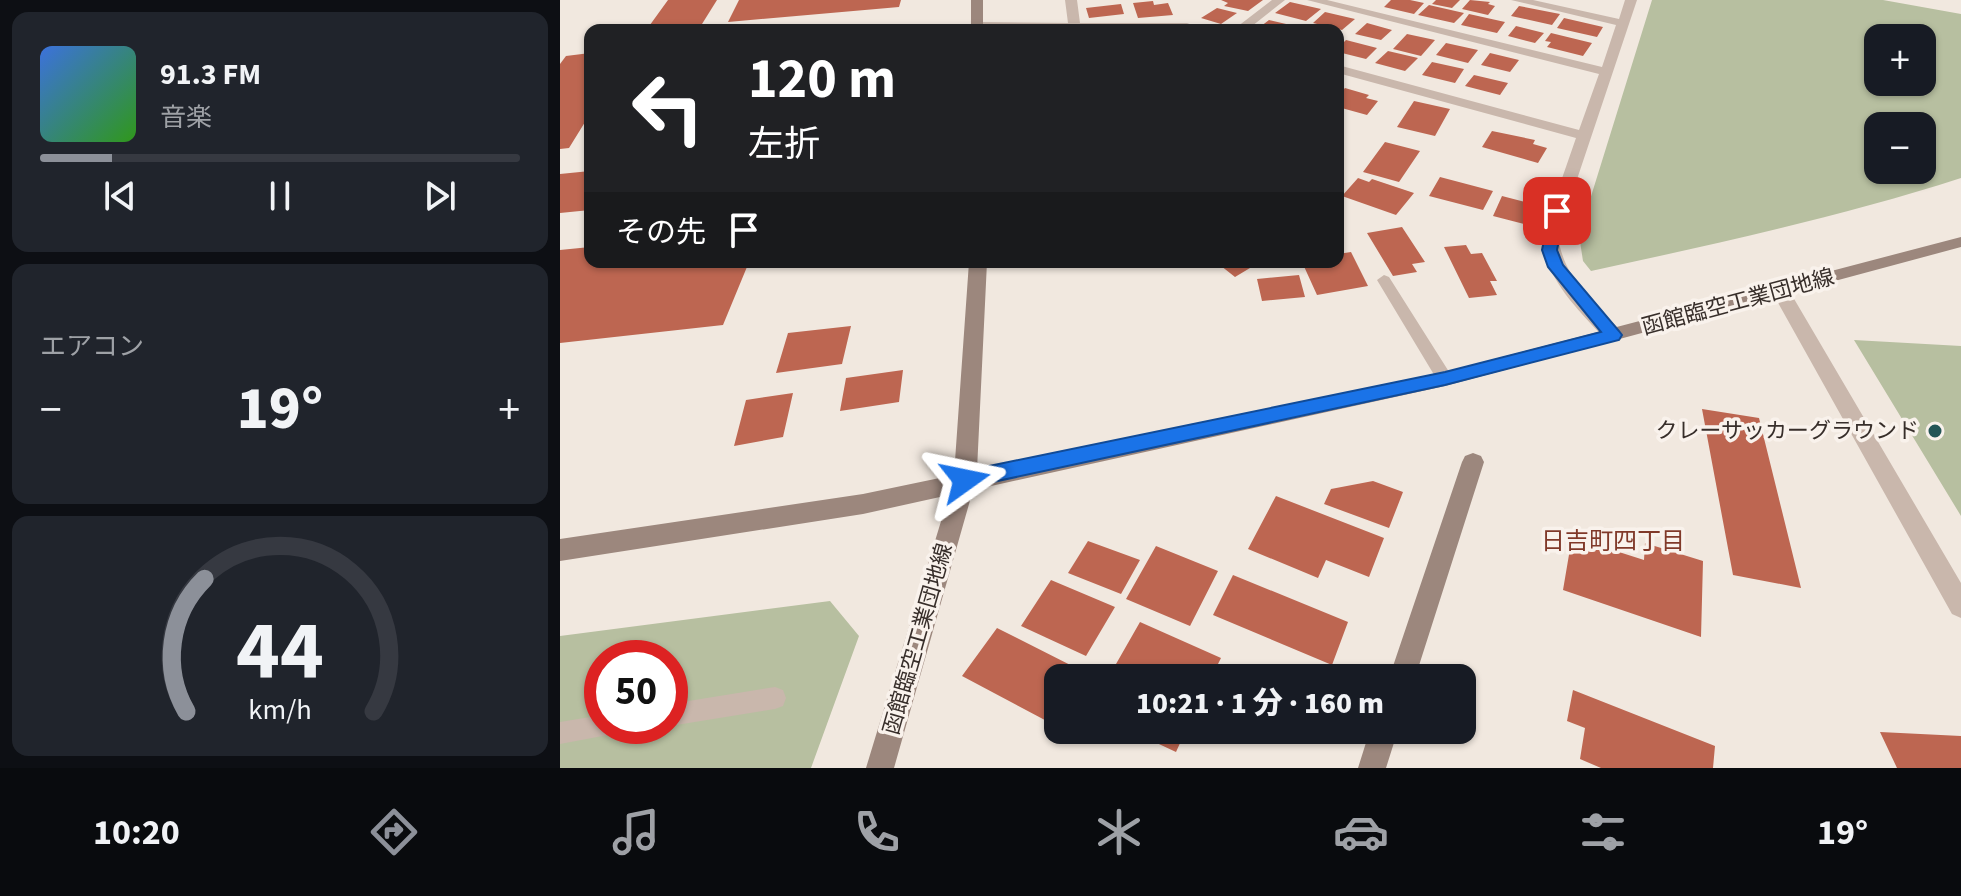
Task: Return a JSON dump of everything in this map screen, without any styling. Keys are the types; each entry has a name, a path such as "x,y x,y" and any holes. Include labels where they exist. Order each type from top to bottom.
{"main road":[{"path":"977,0 977,24"},
{"name":"函館臨空工業団地線","path":"880,768 965,480 1445,379 1961,242"},
{"path":"560,550 863,504 965,480 978,268"},
{"path":"1407,664 1473,462"},
{"path":"1372,768 1380,744"}],"street":[{"path":"1071,0 1074,24"},
{"path":"1247,24 1279,0"},
{"path":"1313,0 1607,72"},
{"path":"1517,0 1623,23"},
{"path":"1613,335 1569,286 1556,267 1550,250 1557,211 1631,0"},
{"path":"1344,71 1584,136"},
{"path":"1781,292 1961,606"}],"lane":[{"path":"1384,280 1445,379"},
{"path":"688,712 775,698"},
{"path":"560,733 584,729"}],"green space":[{"path":"1652,0 1883,0 1961,14 1961,178 1823,217 1591,271 1583,261 1579,235"},
{"name":"クレーサッカーグラウンド","path":"1854,340 1961,346 1961,516"},
{"path":"830,601 859,636 811,768 560,768 560,636"}],"building":[{"path":"668,0 717,0 702,24 651,24"},
{"path":"739,0 901,0 899,7 728,22"},
{"path":"1221,0 1263,0 1248,11 1224,6 1228,3"},
{"path":"1391,0 1424,3 1414,14 1384,7"},
{"path":"1436,0 1460,0 1452,8 1432,4"},
{"path":"1470,0 1490,2 1488,4 1495,6 1488,15 1462,9"},
{"path":"1153,1 1154,5 1168,3 1173,15 1138,18 1133,3"},
{"path":"1290,2 1321,9 1306,21 1275,13"},
{"path":"1121,4 1124,14 1089,18 1086,8"},
{"path":"1429,5 1464,13 1454,23 1418,15"},
{"path":"1519,6 1560,14 1552,25 1511,16"},
{"path":"1217,8 1237,13 1221,24 1201,18"},
{"path":"1325,12 1355,19 1344,28 1344,24 1313,23"},
{"path":"1469,14 1505,22 1497,33 1461,25"},
{"path":"1564,18 1603,27 1597,37 1557,28"},
{"path":"1269,20 1286,24 1264,24"},
{"path":"1367,23 1392,30 1381,40 1355,34"},
{"path":"1516,26 1544,33 1535,43 1508,36"},
{"path":"1551,33 1592,43 1583,56 1547,47 1551,42 1545,41"},
{"path":"1407,34 1435,40 1421,56 1393,49"},
{"path":"1344,42 1377,48 1366,59 1344,54"},
{"path":"1446,43 1478,50 1468,63 1436,55"},
{"path":"1388,51 1418,58 1405,71 1375,63"},
{"path":"1490,53 1519,60 1510,72 1481,65"},
{"path":"584,54 584,124 569,148 560,149 560,64 566,56"},
{"path":"1432,62 1464,69 1455,83 1422,75"},
{"path":"1474,75 1508,83 1500,95 1465,86"},
{"path":"1344,89 1369,95 1366,98 1378,101 1367,115 1344,109"},
{"path":"1414,101 1450,109 1435,136 1397,127"},
{"path":"1492,131 1535,140 1533,144 1547,148 1538,163 1482,147"},
{"path":"1385,142 1420,151 1399,182 1363,172"},
{"path":"584,172 584,211 560,213 560,174"},
{"path":"1440,177 1493,191 1483,210 1429,196"},
{"path":"1358,178 1369,182 1372,179 1414,193 1396,215 1344,197"},
{"path":"1502,196 1533,204 1524,224 1493,216"},
{"path":"1402,227 1425,262 1412,264 1417,272 1393,276 1367,233"},
{"path":"1466,245 1471,254 1482,253 1497,281 1490,281 1497,295 1469,298 1444,247"},
{"path":"584,248 584,268 747,268 723,325 560,343 560,250"},
{"path":"1351,252 1368,286 1317,295 1305,268 1344,268 1344,253"},
{"path":"1224,268 1250,268 1235,277"},
{"path":"1299,275 1305,297 1262,301 1257,279"},
{"path":"851,326 842,364 776,373 788,333"},
{"path":"903,370 899,402 840,411 846,378"},
{"path":"793,393 783,437 734,446 746,400"},
{"path":"1702,409 1759,418 1801,588 1733,575"},
{"path":"1373,481 1403,492 1389,528 1324,504 1331,489"},
{"path":"1276,496 1384,538 1369,577 1326,560 1318,578 1248,549"},
{"path":"1572,537 1644,560 1645,543 1703,561 1701,637 1563,590"},
{"path":"1088,541 1140,560 1121,594 1068,573"},
{"path":"1156,546 1218,571 1190,626 1126,599"},
{"path":"1233,575 1348,622 1332,664 1330,664 1213,615"},
{"path":"1051,580 1115,607 1086,656 1021,626"},
{"path":"1140,622 1221,658 1218,664 1116,664"},
{"path":"997,628 1068,664 1044,664 1044,720 962,676"},
{"path":"1573,690 1715,746 1713,768 1601,768 1580,759 1585,728 1567,721"},
{"path":"1880,732 1961,736 1961,768 1897,768"},
{"path":"1159,744 1180,744 1176,752"}],"place":[{"name":"クレーサッカーグラウンド","path":"1935,431"}],"district":[{"name":"日吉町四丁目","path":"1613,541"}],"route":[{"path":"965,480 1445,379 1613,335 1556,267 1550,250 1550,236 1557,211"}]}
